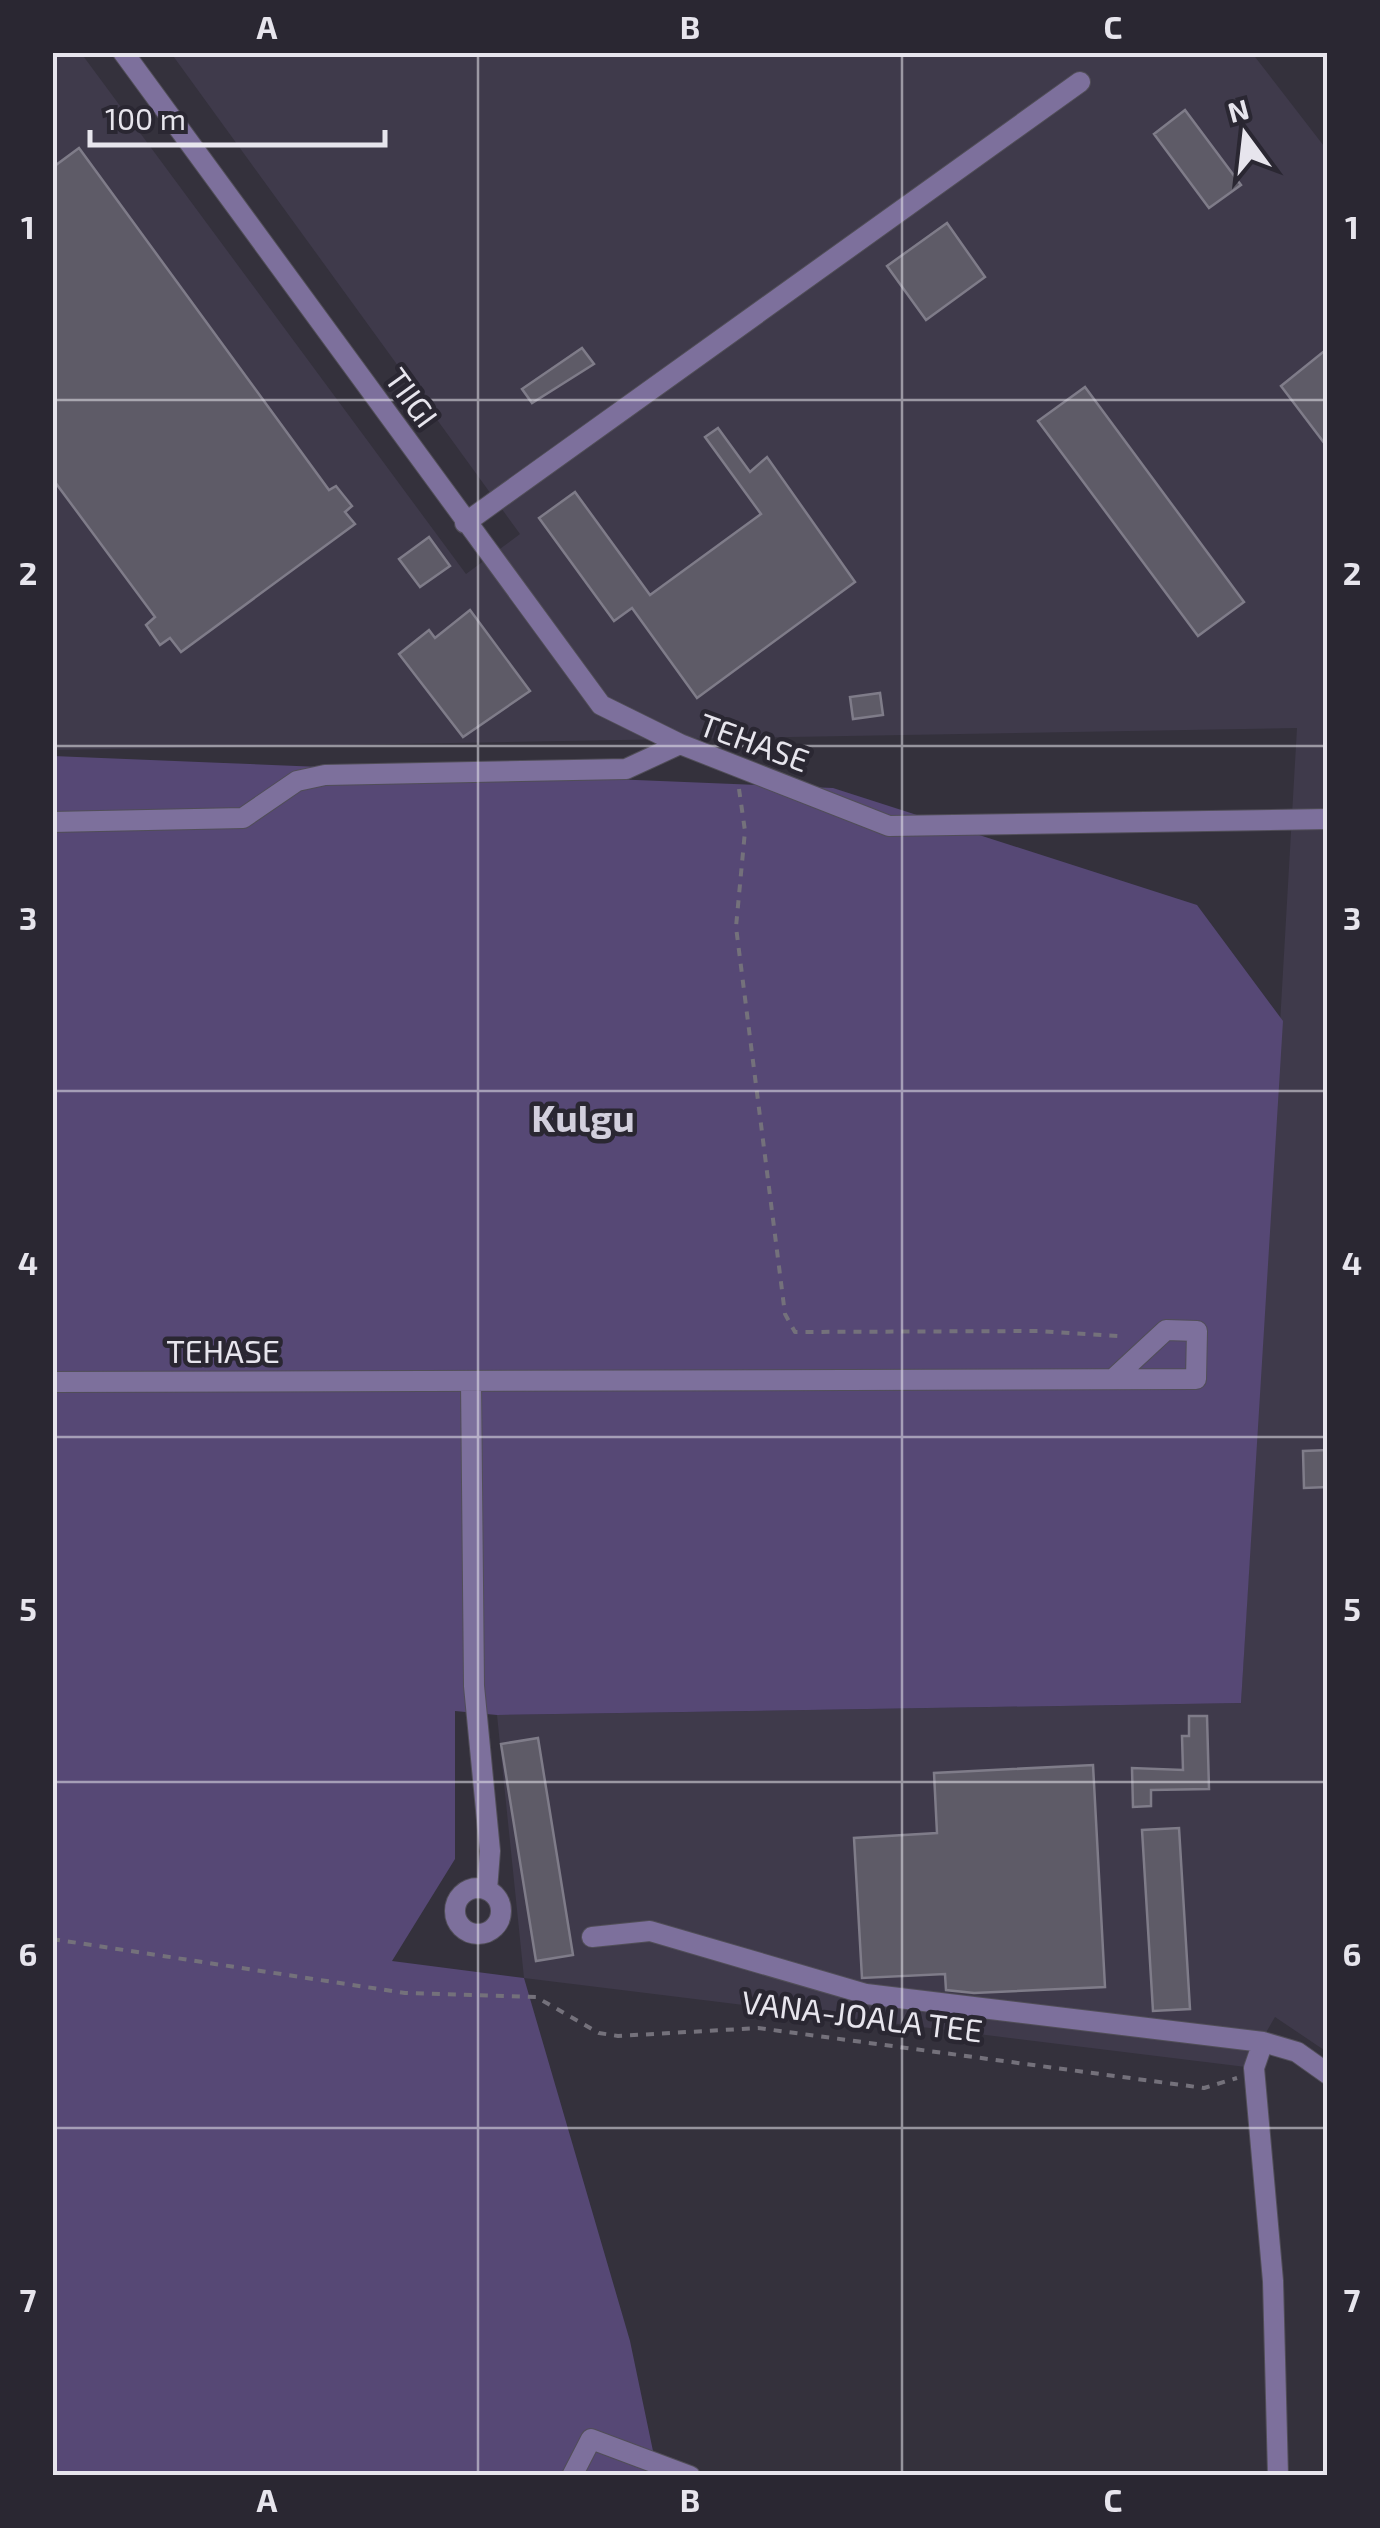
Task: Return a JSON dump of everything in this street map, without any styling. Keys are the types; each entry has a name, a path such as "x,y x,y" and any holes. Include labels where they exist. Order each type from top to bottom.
{"street":[{"name":"TIIGI","path":"123,52 601,705 680,744"},
{"path":"465,523 1080,82"},
{"name":"TEHASE","path":"52,822 243,818 296,780 325,775 626,768 680,744 889,826 1328,819"},
{"name":"TEHASE","path":"52,1382 1114,1379"},
{"path":"471,1381 474,1686 490,1852 487,1890"},
{"path":"592,1937 650,1932 866,1994 1263,2042 1297,2052 1328,2074"},
{"path":"1263,2042 1254,2068 1273,2281 1278,2476"},
{"path":"572,2476 591,2440 690,2476"}],"path":[{"path":"721,760 738,784 745,831 736,927 785,1314 796,1332 1039,1331 1118,1336"},
{"name":"VANA-JOALA TEE","path":"52,1938 405,1993 536,1996 599,2033 618,2036 758,2028 1204,2088 1237,2079 1254,2068"}],"shaded area":[{"path":"52,53 81,53 466,574 520,534 171,53 1252,53 1327,150 1327,2052 1275,2017 1246,2067 524,1978 497,1715 1241,1703 1297,728 53,750"},
{"path":"53,756 833,788 1197,905 1283,1021 1241,1703 497,1715 455,1711 455,1859 392,1961 524,1978 630,2341 658,2475 53,2476"}],"building":[{"path":"1185,110 1241,185 1209,208 1154,134"},
{"path":"79,148 329,490 336,486 352,506 345,512 355,524 181,652 170,638 160,645 146,625 155,617 52,478 52,168"},
{"path":"947,223 985,277 926,320 887,266"},
{"path":"582,348 594,364 532,403 522,389"},
{"path":"1328,348 1328,448 1281,386"},
{"path":"1085,387 1244,602 1198,636 1038,421"},
{"path":"718,428 750,472 767,457 855,582 697,698 632,608 614,621 539,518 575,492 650,595 761,514 705,437"},
{"path":"429,537 450,566 420,587 399,559"},
{"path":"470,610 530,691 463,737 399,654 429,630 435,638"},
{"path":"880,693 883,715 853,719 850,697"},
{"path":"1328,1450 1328,1487 1304,1488 1303,1451"},
{"path":"1189,1716 1207,1716 1209,1789 1151,1790 1151,1806 1133,1807 1132,1768 1183,1770 1182,1736 1189,1736"},
{"path":"538,1738 573,1955 536,1961 501,1744"},
{"path":"1093,1765 1105,1987 974,1993 946,1990 945,1974 862,1978 854,1838 937,1833 934,1773"},
{"path":"1179,1828 1190,2009 1153,2011 1142,1830"}],"district":[{"name":"Kulgu","path":"583,1119"}]}
